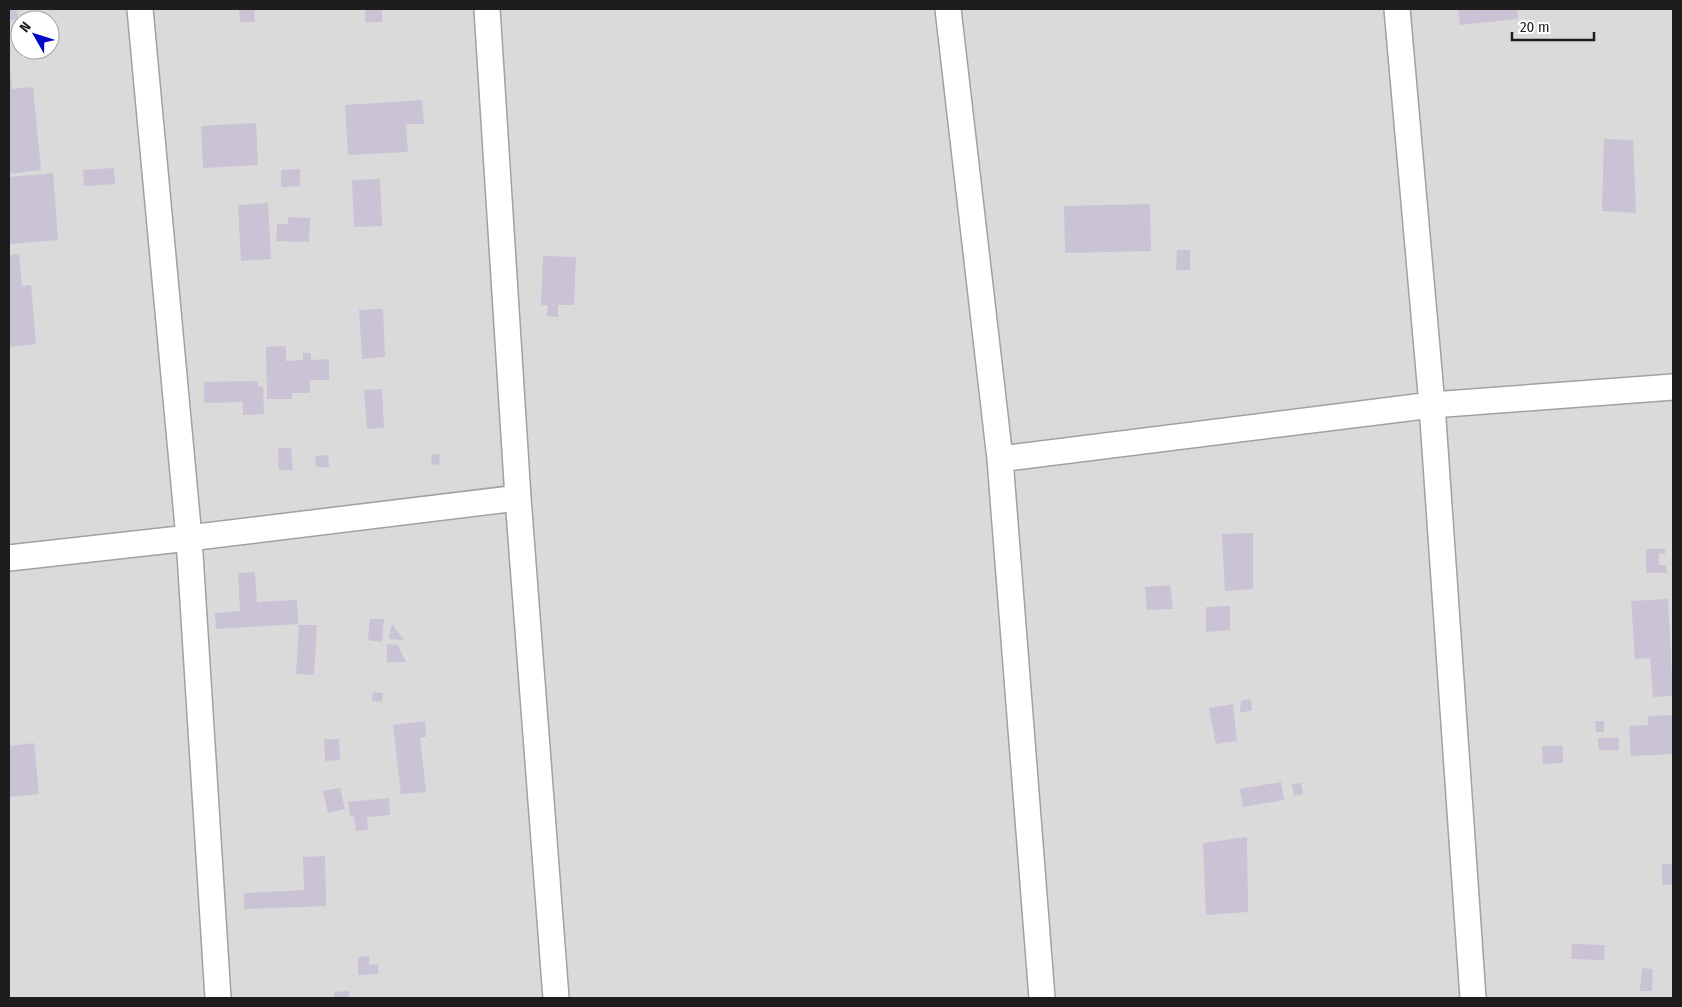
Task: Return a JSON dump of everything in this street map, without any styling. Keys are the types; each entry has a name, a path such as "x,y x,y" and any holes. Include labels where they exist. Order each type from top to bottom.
{"street":[{"path":"140,9 189,538 218,998"},
{"path":"486,9 518,498 556,998"},
{"path":"948,9 1000,459 1042,998"},
{"path":"1397,9 1432,405 1473,998"},
{"path":"1000,459 1432,405 1673,387"},
{"path":"9,558 518,498"}],"shaded area":[{"path":"9,9 1673,9 1673,998 9,998"}],"building":[{"path":"9,9 17,9 10,10 9,20"},
{"path":"239,9 254,9 255,22 240,22"},
{"path":"365,9 382,9 382,22 365,22"},
{"path":"1458,9 1517,9 1518,19 1460,25"},
{"path":"9,68 12,89 33,87 41,170 9,174"},
{"path":"422,100 424,124 406,124 408,152 348,155 345,105"},
{"path":"256,123 258,165 203,168 201,126"},
{"path":"1604,139 1633,140 1636,213 1602,211"},
{"path":"114,168 115,184 84,186 83,170"},
{"path":"300,169 300,186 281,187 281,170"},
{"path":"53,173 58,240 9,244 9,177"},
{"path":"380,179 382,226 354,227 352,180"},
{"path":"268,203 271,259 241,261 238,205"},
{"path":"1150,204 1151,251 1065,253 1064,206"},
{"path":"288,217 310,218 309,242 276,241 277,224 288,224"},
{"path":"1177,250 1190,250 1190,270 1176,270"},
{"path":"19,254 22,286 31,285 36,344 10,347 9,255"},
{"path":"543,256 576,257 574,305 558,305 558,317 547,316 548,305 541,305"},
{"path":"383,309 385,357 362,359 359,310"},
{"path":"286,346 286,361 303,360 303,353 311,353 311,360 329,359 329,380 310,380 310,393 292,393 292,399 267,399 266,347"},
{"path":"258,381 258,387 263,386 264,414 243,415 243,402 204,403 204,382"},
{"path":"382,389 384,428 367,429 364,390"},
{"path":"278,448 291,448 293,470 279,470"},
{"path":"432,454 440,455 439,465 431,464"},
{"path":"328,455 329,467 316,467 315,456"},
{"path":"1253,533 1253,589 1225,591 1222,534"},
{"path":"1646,549 1665,549 1665,554 1659,554 1659,565 1666,565 1667,573 1646,573"},
{"path":"255,572 257,602 297,600 298,624 216,629 215,613 240,611 238,573"},
{"path":"1170,585 1173,609 1147,610 1145,587"},
{"path":"1668,599 1673,696 1653,697 1650,658 1635,659 1631,601"},
{"path":"1230,606 1230,630 1206,632 1206,607"},
{"path":"370,619 384,619 382,642 368,640"},
{"path":"392,624 404,640 389,639"},
{"path":"299,625 317,625 314,675 296,674"},
{"path":"387,644 398,645 406,662 387,662"},
{"path":"373,692 383,693 382,702 372,701"},
{"path":"1251,699 1252,711 1240,712 1241,701"},
{"path":"1233,704 1237,741 1216,744 1209,708"},
{"path":"1673,715 1673,754 1631,756 1629,726 1648,725 1648,716"},
{"path":"425,721 426,737 420,737 426,792 401,794 393,725"},
{"path":"1595,721 1604,721 1604,732 1596,732"},
{"path":"1598,738 1619,738 1619,750 1599,750"},
{"path":"324,739 339,739 340,760 325,761"},
{"path":"34,743 39,794 9,797 9,746"},
{"path":"1542,746 1563,746 1563,763 1543,764"},
{"path":"1281,782 1284,800 1243,807 1240,789"},
{"path":"1301,783 1303,794 1294,796 1292,784"},
{"path":"340,788 345,809 328,813 323,791"},
{"path":"389,798 390,815 367,817 368,830 356,831 354,816 350,817 348,802"},
{"path":"1247,837 1248,912 1206,915 1203,843"},
{"path":"325,856 326,906 244,909 244,893 304,890 303,857"},
{"path":"1662,864 1673,864 1673,885 1662,885"},
{"path":"1572,944 1605,945 1604,960 1571,959"},
{"path":"369,956 369,965 378,964 378,974 358,975 358,957"},
{"path":"1642,968 1653,969 1652,991 1640,991"},
{"path":"349,991 349,998 334,998 334,992"}]}
